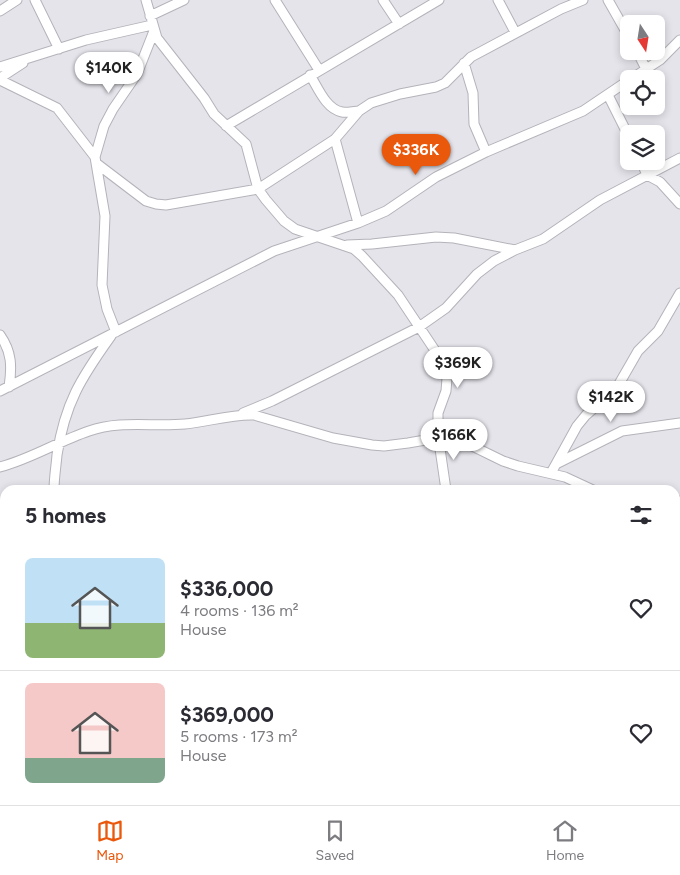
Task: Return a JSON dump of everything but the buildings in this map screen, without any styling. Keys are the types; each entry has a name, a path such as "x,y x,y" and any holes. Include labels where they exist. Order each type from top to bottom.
{"street":[{"path":"0,11 17,0"},
{"path":"35,0 59,49"},
{"path":"146,0 157,38 204,98 214,114 246,144 258,189 284,221 295,229 354,249 398,295 436,352 447,378 446,392 438,414 438,436 445,485"},
{"path":"150,16 184,0"},
{"path":"274,0 314,72 328,104 343,112 359,111"},
{"path":"384,0 399,24"},
{"path":"226,126 314,72 439,0"},
{"path":"498,0 515,32"},
{"path":"556,0 561,9"},
{"path":"38,54 0,79 57,108 95,160 146,201 166,204 258,189 335,139 359,111 371,104 400,94 436,87 445,83 471,57 515,32 583,0"},
{"path":"608,0 620,21"},
{"path":"0,67 38,54 118,32 153,28"},
{"path":"114,333 103,290 105,216 95,160 104,126 113,109 137,74 153,28"},
{"path":"643,70 660,60 680,40"},
{"path":"642,60 646,68"},
{"path":"464,63 473,93 474,124 486,152"},
{"path":"0,391 274,251 358,223 386,211 436,177 486,152 575,115 620,86"},
{"path":"608,94 623,125"},
{"path":"335,139 358,223"},
{"path":"236,415 272,401 419,327 446,308 477,274 494,261 543,239 600,200 680,158"},
{"path":"646,170 648,175 660,182 680,204"},
{"path":"343,245 436,237 454,238 515,250"},
{"path":"553,469 577,426 619,384 638,351 658,331 680,293"},
{"path":"55,485 59,443 73,395 92,363 114,333"},
{"path":"0,334 6,343 10,355 12,367 9,387"},
{"path":"0,467 15,463 90,430 105,426 183,424 236,415 254,415 332,438 372,445 384,446 431,439 438,436 460,440 503,461 553,469 583,485"},
{"path":"553,469 622,432 680,422"}]}
